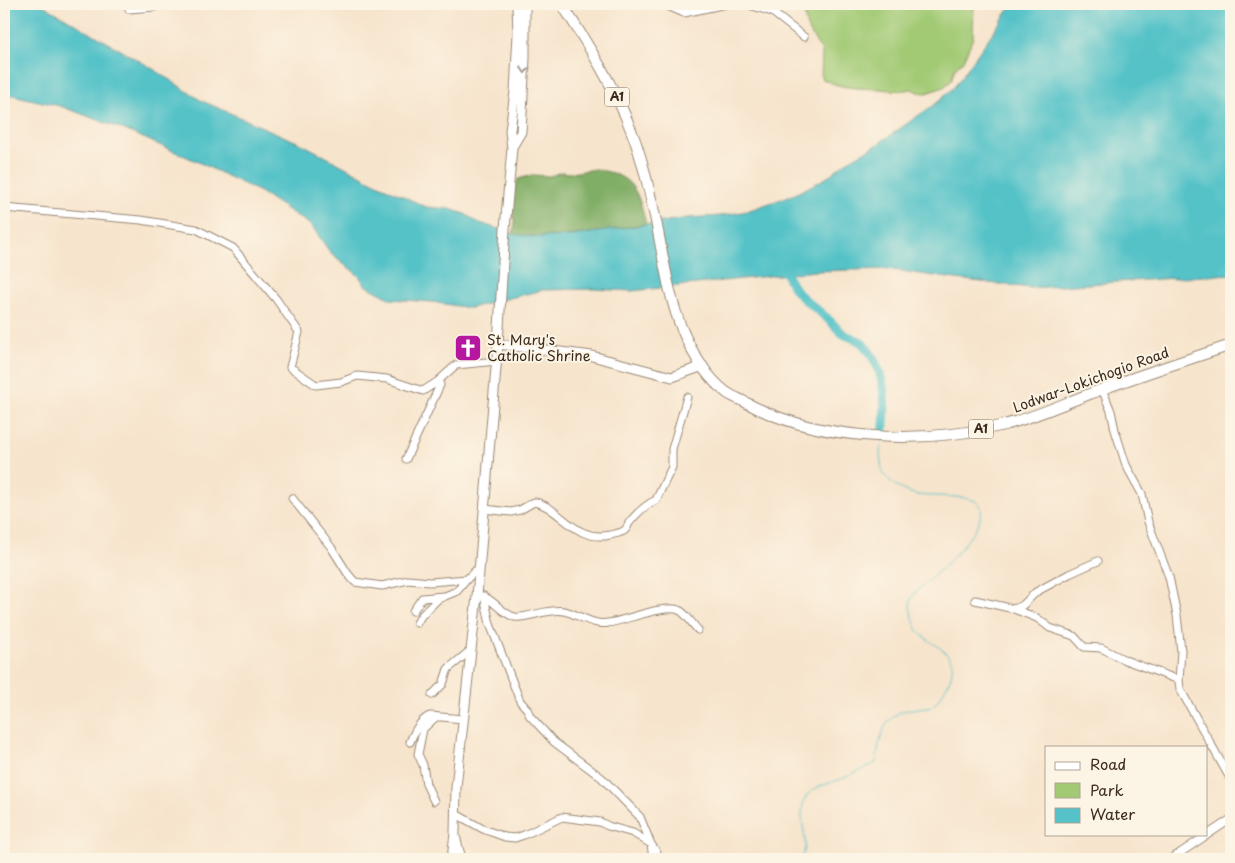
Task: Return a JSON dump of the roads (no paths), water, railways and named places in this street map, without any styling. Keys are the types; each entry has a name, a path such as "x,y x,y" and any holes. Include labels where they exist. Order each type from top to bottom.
{"highway":[{"name":"A1","path":"562,4 616,96 632,131 652,200 672,297 684,334 703,366"},
{"name":"Lodwar-Lokichogio Road","path":"703,366 726,392 756,409 777,417 824,430 888,436 950,433 1000,426 1019,421 1102,389 1231,345"}],"main road":[{"path":"452,859 455,833 456,787 463,719 471,650 481,596 480,566 512,148 510,131 518,34 516,4"},
{"path":"512,148 521,132 525,58 525,4"},
{"path":"498,344 592,356 672,377 703,366"}],"street":[{"path":"129,9 154,7 159,4"},
{"path":"663,4 684,13 726,4"},
{"path":"746,4 772,12 804,37"},
{"path":"4,208 141,220 196,229 234,248 276,299 299,332 290,367 316,385 341,382 357,376 387,379 423,390 437,382 456,365 497,361"},
{"path":"406,459 440,385 437,382"},
{"path":"1102,389 1111,410 1126,465 1140,488 1148,522 1168,577 1175,608 1181,651 1179,680 1182,693 1231,780"},
{"path":"484,509 511,512 520,510 534,502 547,507 575,529 605,536 625,530 648,503 656,500 665,482 672,467 672,449 688,397"},
{"path":"292,498 331,547 355,582 382,586 408,580 430,582 467,579"},
{"path":"1014,609 1023,605 1036,592 1069,574 1098,562"},
{"path":"417,624 429,607 444,596 457,590 480,566"},
{"path":"412,611 422,598 444,596"},
{"path":"481,596 515,617 563,610 593,622 606,624 656,611 677,609 698,630"},
{"path":"481,596 520,702 554,742 602,778 640,817 651,844 661,859"},
{"path":"975,600 1014,609 1037,618 1050,628 1074,636 1084,647 1101,648 1126,660 1179,680"},
{"path":"432,695 443,684 448,669 471,650"},
{"path":"410,742 414,732 423,720 430,716 463,719"},
{"path":"434,801 426,784 418,754 423,729 436,717"},
{"path":"456,814 483,829 505,837 515,838 524,835 562,816 600,822 633,833 651,844"},
{"path":"1208,834 1231,819"},
{"path":"455,833 462,859"},
{"path":"1171,859 1206,836"},
{"path":"651,844 653,859"}],"water":[{"path":"4,4 41,4 150,67 202,101 304,145 373,182 426,207 450,209 465,214 477,222 513,234 534,237 571,236 688,218 721,216 747,211 793,195 826,178 846,162 875,146 938,102 955,86 1008,11 1015,4 1231,4 1231,274 1031,288 887,269 815,271 632,291 594,289 542,290 470,308 432,302 391,299 365,285 359,276 330,252 311,225 260,192 194,160 125,130 60,106 4,93"}],"waterway":[{"path":"781,266 801,296 842,333 863,344 871,354 883,387 885,411 883,435"},
{"path":"800,859 805,845 802,809 809,793 820,786 844,778 876,763 882,733 889,721 901,712 933,706 946,688 952,672 952,664 946,653 917,629 910,602 916,591 954,556 972,534 981,513 980,505 970,499 918,495 899,488 883,473 880,452 883,441"}],"place":[{"name":"St. Mary's Catholic Shrine","path":"468,348"}]}
